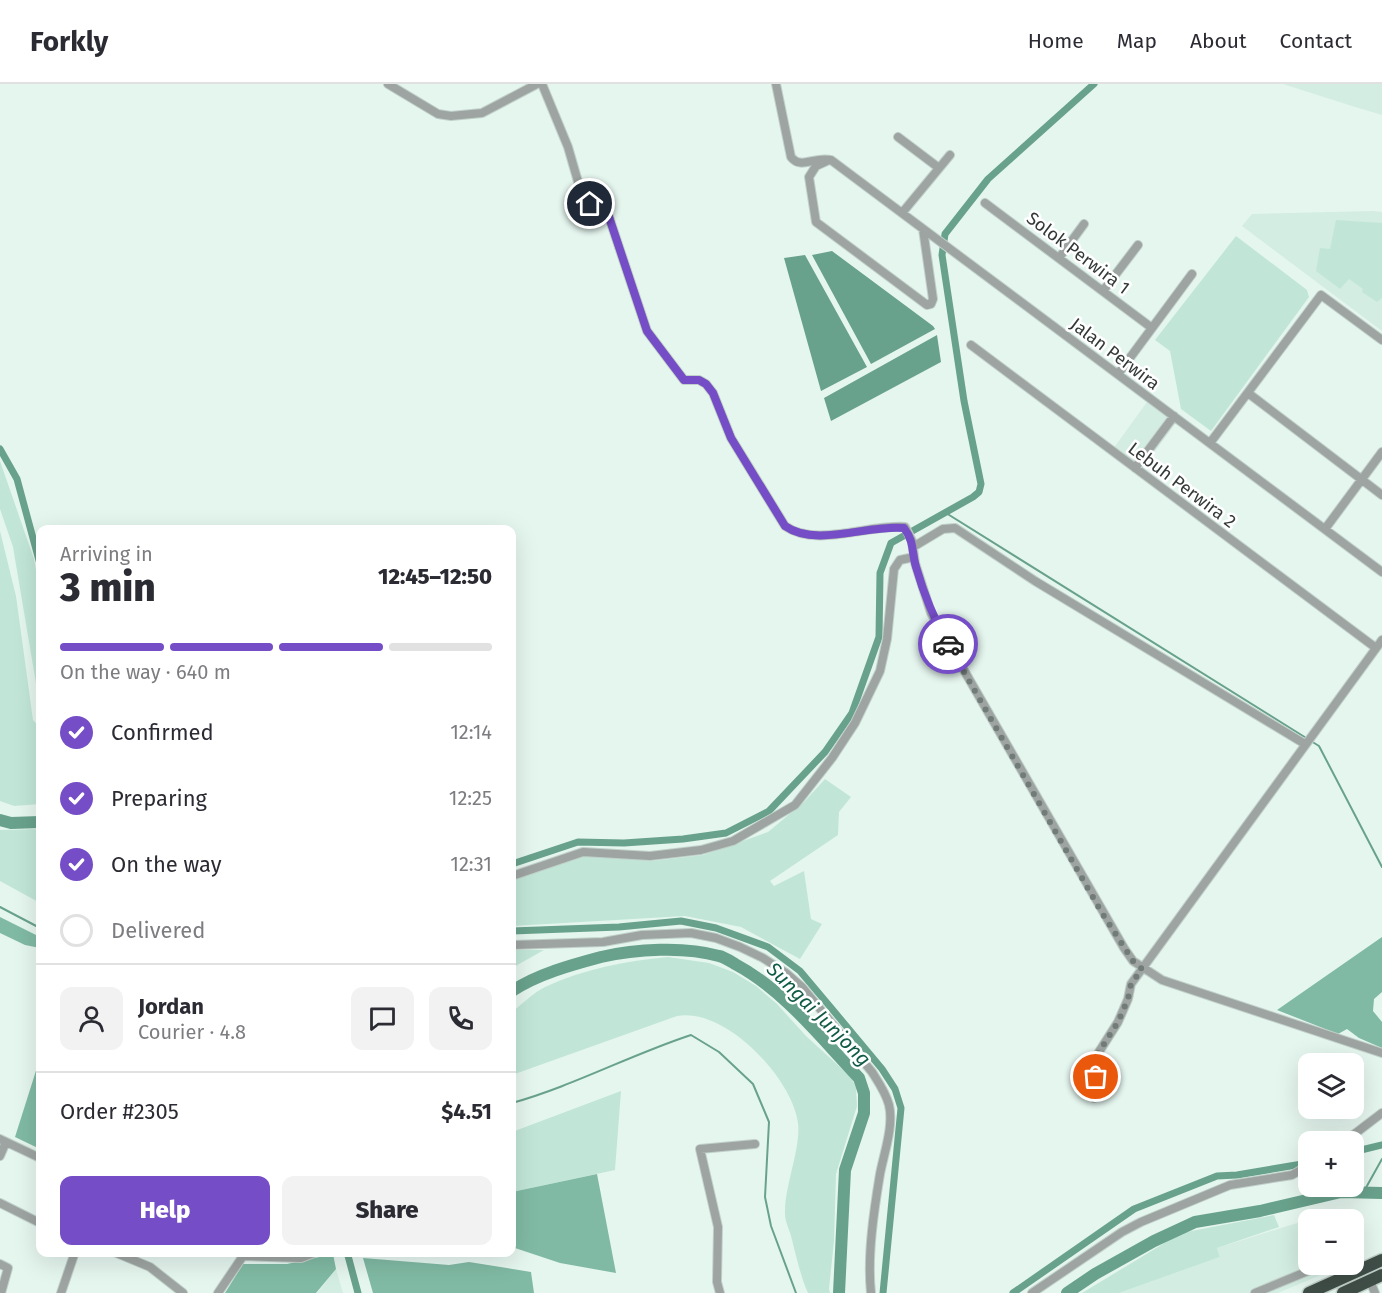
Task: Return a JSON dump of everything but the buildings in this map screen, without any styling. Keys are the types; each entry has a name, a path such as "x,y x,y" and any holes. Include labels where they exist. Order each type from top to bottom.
{"highway":[{"path":"1310,1293 1382,1260"},
{"path":"1343,1293 1376,1278"}],"street":[{"path":"388,84 438,114 451,116 482,113 537,84"},
{"path":"542,84 568,147 581,192 590,204 609,217 647,331 684,380 699,380 706,384 713,393 731,438 785,526 794,533 806,535 839,534 892,526 904,528 912,544 931,614 1102,913 1133,961 1162,980 1382,1053"},
{"path":"776,84 791,158 796,163 815,159 831,160"},
{"path":"898,137 939,168"},
{"path":"902,213 950,155"},
{"path":"831,160 816,166 809,177 816,222 927,305 931,304 933,299 922,229"},
{"name":"Jalan Perwira","path":"831,160 1382,572"},
{"name":"Solok Perwira 1","path":"985,202 1152,328"},
{"path":"1059,258 1084,224"},
{"path":"1103,291 1138,245"},
{"path":"1118,374 1191,274"},
{"path":"1210,443 1321,295 1382,340"},
{"name":"Lebuh Perwira 2","path":"971,345 1376,648"},
{"path":"1248,393 1382,495"},
{"path":"1135,468 1174,416"},
{"path":"1325,529 1382,452"},
{"path":"912,544 943,529 955,528 1035,581 1306,744"},
{"path":"516,875 583,852 650,856 702,850 733,841 795,805 832,758 855,723 880,671 887,639 894,569 900,560 914,557"},
{"path":"1094,1098 1097,1055 1118,1022 1128,999 1131,984 1382,640"},
{"path":"516,945 603,942 642,935 691,933 716,939 763,958 802,987 872,1072 881,1085 889,1105 890,1118 871,1250 869,1280 871,1293"},
{"path":"1358,1131 1382,1113"},
{"path":"0,1156 3,1141 36,1156"},
{"path":"720,1293 717,1282 718,1227 700,1149 755,1144"},
{"path":"1032,1293 1122,1232 1141,1222 1230,1185 1292,1175 1298,1172"},
{"path":"0,1203 36,1221"},
{"path":"64,1292 74,1257"},
{"path":"126,1257 150,1267 183,1293"},
{"path":"218,1293 240,1257"},
{"path":"286,1257 304,1257"},
{"path":"1,1293 4,1266"},
{"path":"1255,1293 1298,1275"},
{"path":"1376,1278 1376,1293"}],"shaded area":[{"path":"1283,84 1382,84 1382,115 1352,106"},
{"path":"1382,212 1382,331 1242,226 1252,214"},
{"path":"1336,220 1382,223 1382,298 1377,302 1349,279 1340,289 1316,271 1320,248 1330,249"},
{"path":"1236,236 1307,290 1309,297 1211,431 1181,409 1170,351 1155,340"},
{"path":"832,251 935,329 871,364 812,255"},
{"path":"805,255 867,367 821,391 784,258"},
{"path":"937,335 941,362 831,421 824,398"},
{"path":"1147,402 1176,423 1141,470 1113,449"},
{"path":"0,461 36,570 36,683 13,547 0,509"},
{"path":"0,531 16,596 33,720 36,723 36,804 14,806 0,801"},
{"path":"825,779 851,797 839,812 838,835 770,881 774,886 804,871 811,919 822,924 800,959 741,927 685,916 516,926 516,879 586,855 652,861 703,855 768,832 804,802"},
{"path":"36,829 36,901 0,881 0,830"},
{"path":"0,917 36,935 36,947 25,945 0,933"},
{"path":"1382,937 1382,992 1374,999 1373,1011 1382,1022 1382,1048 1359,1038 1347,1029 1338,1034 1277,1010"},
{"path":"516,950 544,950 516,966"},
{"path":"668,957 709,963 733,972 756,986 777,1004 806,1036 852,1078 856,1088 857,1106 836,1174 830,1293 808,1293 800,1272 785,1214 798,1133 793,1105 770,1067 735,1034 696,1016 677,1016 516,1074 516,1009 532,995 559,981 590,971"},
{"path":"36,1071 36,1147 15,1137"},
{"path":"621,1091 615,1170 516,1191 516,1130"},
{"path":"597,1174 616,1273 560,1263 516,1248 516,1191"},
{"path":"1274,1215 1279,1227 1217,1248 1220,1257 1119,1293 1082,1293 1181,1233"},
{"path":"1298,1223 1298,1275 1321,1275 1278,1293 1119,1293 1220,1257 1217,1248"},
{"path":"319,1257 334,1257 336,1269 316,1293 225,1293 243,1264 287,1264"},
{"path":"363,1258 449,1265 469,1262 531,1272 534,1293 373,1293"},
{"path":"336,1269 343,1293 317,1293"}],"waterway":[{"path":"516,863 578,842 624,843 726,833 769,811 825,752 852,713 879,637 880,573 891,543 973,497 979,492 981,484 964,401 942,255 945,234 988,179 1094,84"},
{"path":"0,449 17,479 36,549"},
{"path":"946,513 1319,746 1382,867"},
{"name":"Sungai Junjong","path":"0,820 11,823 36,822"},
{"path":"0,907 36,926"},
{"path":"516,931 619,927 681,921 716,928 768,947 800,971 882,1069 895,1089 901,1108 883,1293"},
{"name":"Sungai Junjong","path":"516,989 544,975 601,957 629,952 676,950 706,953 725,958 753,975 786,1001 859,1078 864,1093 864,1113 845,1170 839,1293"},
{"path":"516,1102 691,1035 719,1052 753,1084 769,1122 765,1197 771,1226 796,1293"},
{"path":"1364,1149 1382,1145"},
{"path":"1364,1191 1382,1159"},
{"path":"1013,1293 1134,1209 1217,1176 1298,1165"},
{"name":"Sungai Junjong","path":"1067,1293 1095,1274 1154,1241 1195,1222 1260,1211 1341,1192 1382,1193"},
{"path":"348,1257 358,1293"}],"way so far":[{"path":"948,644 1102,913 1133,961 1142,969 1131,984 1128,999 1118,1022 1097,1055 1096,1077"}],"route":[{"path":"590,204 609,217 647,331 684,380 699,380 706,384 713,393 731,438 785,526 794,533 806,535 839,534 892,526 904,528 912,538 915,563 931,614 948,644"}]}
